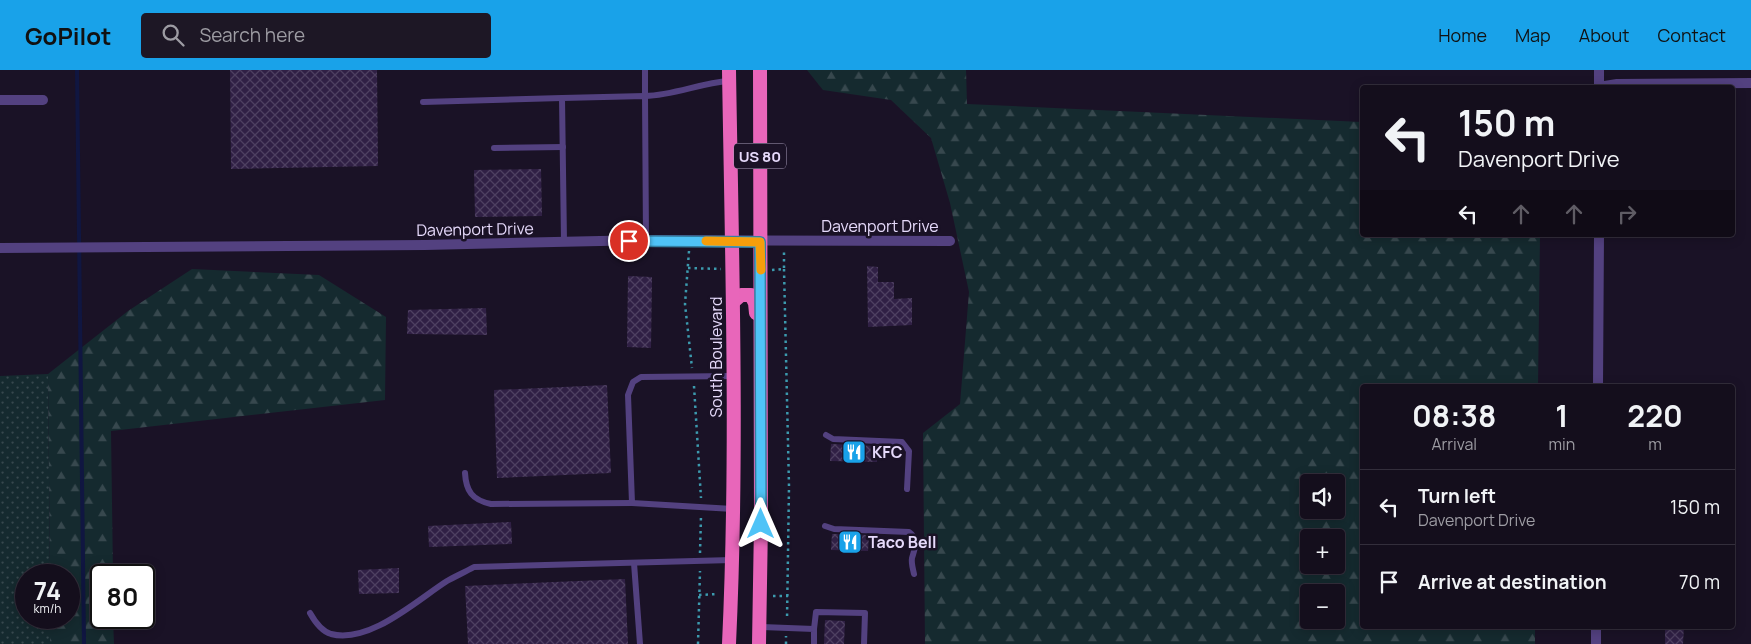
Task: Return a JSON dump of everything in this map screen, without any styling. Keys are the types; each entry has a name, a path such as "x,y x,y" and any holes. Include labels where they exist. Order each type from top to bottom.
{"highway":[{"name":"US 80","path":"759,644 760,70"},
{"name":"South Boulevard","path":"729,76 734,376 729,644"},
{"path":"733,302 741,295 746,294 751,296 755,303 761,356"}],"street":[{"path":"1599,70 1599,85"},
{"path":"1611,85 1751,83"},
{"path":"0,100 43,100"},
{"path":"1598,384 1599,237"},
{"name":"Davenport Drive","path":"0,248 646,240 733,242 950,241"},
{"path":"1596,629 1596,644"}],"lane":[{"path":"645,70 646,240"},
{"path":"423,102 663,95 691,90 729,76"},
{"path":"562,98 564,242"},
{"path":"494,148 563,147"},
{"path":"632,503 628,395 633,382 641,377 734,376"},
{"path":"826,435 833,439 902,442 909,450 907,489"},
{"path":"465,473 466,488 473,496 491,504 632,503 702,506 733,510"},
{"path":"825,526 834,529 909,532 914,535 916,542 912,559 914,574"},
{"path":"310,613 318,626 331,634 345,636 363,633 392,619 446,582 474,567 732,560"},
{"path":"634,563 640,644"},
{"path":"814,644 816,612 865,614 864,644"},
{"path":"760,628 814,629"}],"path":[{"path":"690,241 685,304 693,377 702,506 698,644"},
{"path":"784,269 789,486 786,644"}],"green space":[{"path":"807,70 966,70 967,104 1360,122 1360,237 1540,237 1538,384 1360,384 1360,629 1535,629 1535,644 925,644 923,433 960,404 969,292 950,203 931,138 891,100 823,90"},
{"path":"192,269 319,275 386,317 385,400 111,431 113,564 90,564 90,629 113,629 114,644 50,644 50,629 80,629 80,564 50,564 48,374 128,311"},
{"path":"48,374 50,564 15,564 15,629 50,629 50,644 0,644 0,376"}],"building":[{"path":"230,70 377,70 378,166 231,169"},
{"path":"541,169 542,216 475,217 474,170"},
{"path":"867,266 878,267 878,282 894,282 894,299 912,298 912,325 868,327"},
{"path":"628,276 652,277 651,348 627,347"},
{"path":"486,308 487,335 407,334 408,310"},
{"path":"607,385 611,473 497,478 494,390"},
{"name":"KFC","path":"831,444 877,446 877,462 830,461"},
{"path":"511,522 512,544 429,547 428,526"},
{"name":"Taco Bell","path":"832,534 869,535 868,551 831,550"},
{"path":"399,568 399,593 359,594 358,570"},
{"path":"625,579 628,644 468,644 465,586"},
{"path":"825,620 845,621 844,644 824,644"},
{"path":"1665,629 1684,629 1683,644 1665,644"}],"waterway":[{"path":"77,70 84,644"}],"slow traffic":[{"path":"706,241 760,242 761,270"}],"place":[{"name":"KFC","path":"854,452"},
{"name":"Taco Bell","path":"850,542"}],"route":[{"path":"629,241 760,242 762,375 761,524"}]}
